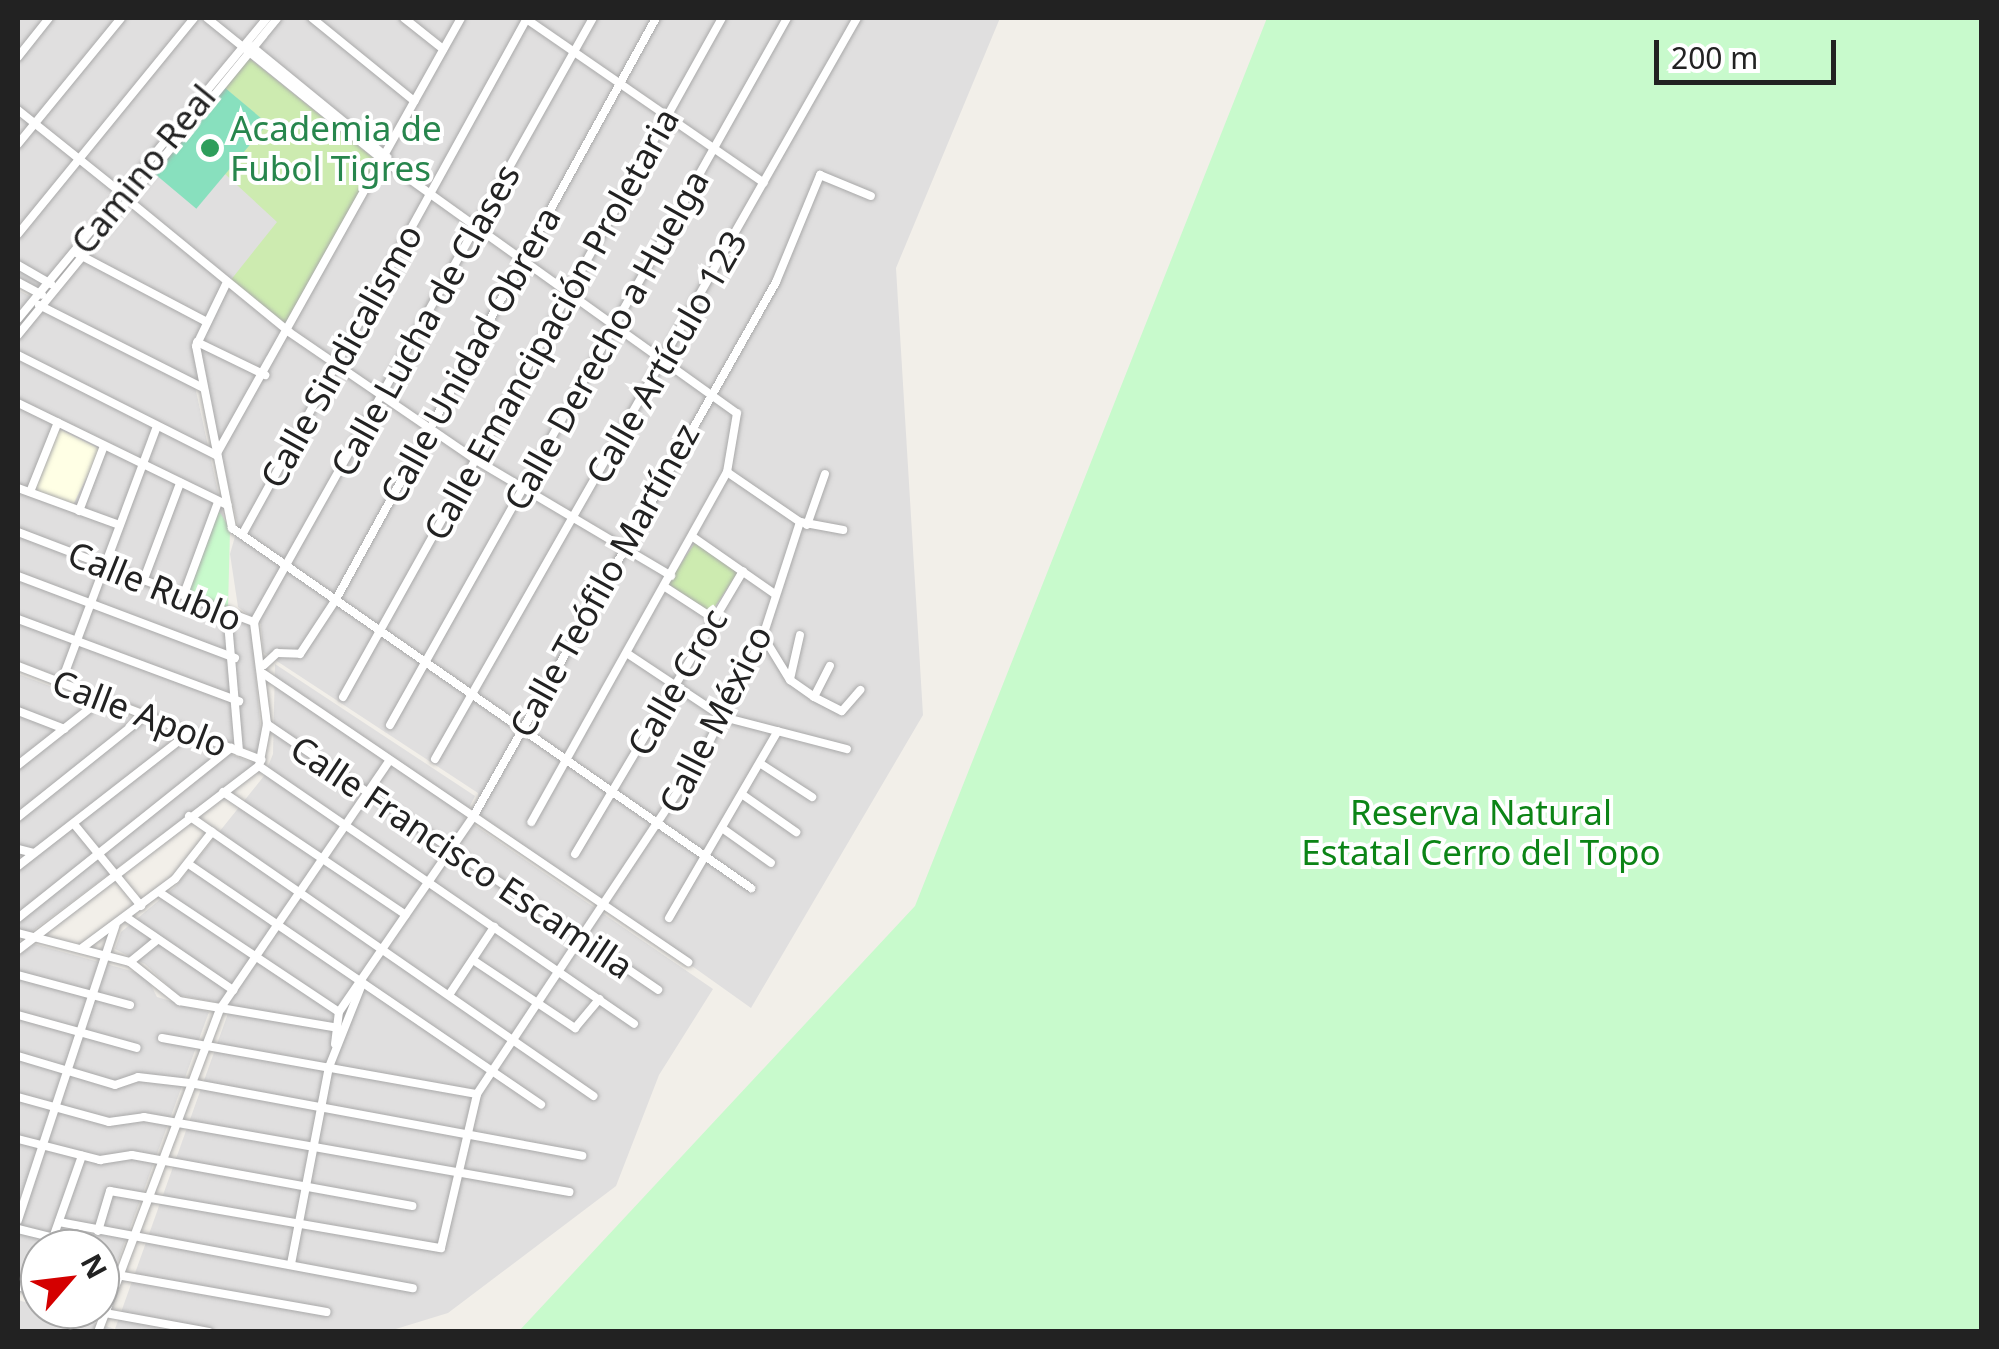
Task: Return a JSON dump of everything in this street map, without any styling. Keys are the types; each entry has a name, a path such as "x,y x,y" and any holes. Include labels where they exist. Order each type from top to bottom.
{"street":[{"path":"18,57 50,18"},
{"path":"18,144 122,18"},
{"path":"18,234 194,18"},
{"path":"207,18 431,194 735,409 739,426 727,472 666,587 530,822"},
{"name":"Camino Real","path":"19,326 268,18"},
{"name":"Camino Real","path":"245,47 276,18"},
{"path":"312,18 414,101"},
{"path":"404,18 442,49"},
{"path":"216,454 265,375 386,159 460,18"},
{"path":"526,18 664,120 764,183"},
{"name":"Calle Sindicalismo","path":"242,536 526,18"},
{"name":"Calle Lucha de Clases","path":"254,622 384,396 592,18"},
{"name":"Calle Unidad Obrera","path":"264,669 277,652 300,654 335,600 656,18"},
{"name":"Calle Emancipación Proletaria","path":"343,697 722,18"},
{"name":"Calle Derecho a Huelga","path":"390,725 786,18"},
{"name":"Calle Artículo 123","path":"435,760 857,18"},
{"path":"18,110 289,332 476,460 671,576"},
{"name":"Calle Teófilo Martínez","path":"335,1044 333,1027 339,1012 473,817 710,391 776,282 820,174 871,196"},
{"path":"78,255 206,322"},
{"path":"18,265 52,284"},
{"path":"18,282 43,295"},
{"path":"227,282 196,342 222,504 232,528 752,888"},
{"name":"Camino Real","path":"19,326 43,295"},
{"path":"39,305 203,388"},
{"path":"196,342 265,375"},
{"path":"18,355 216,454"},
{"path":"18,406 222,504"},
{"path":"30,492 58,422"},
{"path":"62,683 157,426"},
{"path":"79,510 104,446"},
{"path":"727,472 804,523 843,530"},
{"name":"Calle México","path":"477,1094 660,826 723,716 763,636 825,474"},
{"path":"144,579 180,483"},
{"path":"18,488 119,525"},
{"path":"184,594 222,504"},
{"name":"Calle Rublo","path":"18,532 254,622 264,669 267,724 261,763"},
{"path":"693,537 776,595"},
{"name":"Calle Croc","path":"575,854 743,571"},
{"path":"18,576 235,658"},
{"path":"666,587 714,619"},
{"path":"18,918 235,750 239,701 226,611"},
{"path":"18,619 239,701"},
{"path":"790,680 800,635"},
{"path":"763,636 790,680 814,697 840,711 860,690"},
{"path":"628,654 723,716 847,750"},
{"name":"Calle Apolo","path":"18,666 261,763 634,1024"},
{"path":"814,697 830,666"},
{"path":"264,669 390,760 688,962"},
{"path":"18,765 103,698"},
{"path":"18,711 65,729"},
{"path":"18,817 146,715"},
{"name":"Calle Francisco Escamilla","path":"267,724 658,990"},
{"path":"669,918 778,731"},
{"path":"18,866 190,732"},
{"path":"327,1312 120,1276 220,1008 390,760"},
{"path":"18,950 261,763"},
{"path":"762,764 812,796"},
{"path":"224,792 406,914"},
{"path":"744,795 796,832"},
{"path":"190,816 516,1038 593,1096"},
{"path":"74,824 141,906"},
{"path":"722,828 771,863"},
{"path":"82,948 126,918 190,865 212,832"},
{"path":"18,849 34,853"},
{"path":"190,865 363,979 541,1104"},
{"path":"159,892 339,1012"},
{"path":"126,918 233,990"},
{"path":"18,1220 115,926"},
{"path":"450,994 494,927"},
{"path":"18,933 130,962 172,999 333,1027"},
{"path":"130,962 157,940"},
{"path":"473,960 574,1028 599,999"},
{"path":"18,974 130,1005"},
{"name":"Calle Teófilo Martínez","path":"292,1264 329,1067 363,979"},
{"path":"18,1016 136,1048"},
{"path":"99,1229 110,1191 441,1248 464,1171 477,1094 162,1038"},
{"path":"18,1056 118,1085 138,1077 190,1083 582,1156"},
{"path":"18,1097 109,1122 144,1117 569,1192"},
{"path":"18,1139 82,1156 162,1162 412,1206"},
{"path":"56,1229 82,1156"},
{"path":"59,1222 89,1229"},
{"path":"120,1235 413,1288"},
{"path":"120,1317 208,1332"}],"shaded area":[{"path":"18,18 1000,18 896,268 923,715 751,1008 480,815 478,793 263,652 261,624 238,607 230,554 238,526 205,386 194,382 227,533 226,606 251,624 263,755 18,661 18,290 44,304 51,295 18,277"},
{"path":"59,429 100,449 71,508 30,488"},
{"path":"275,664 475,796 464,818 713,989 659,1075 616,1186 448,1313 386,1332 18,1332 18,1300 20,1329 120,1329 120,1315 231,1005 178,995 145,964 115,949 121,932 175,887 264,776 273,754"},
{"path":"18,674 256,764 30,933 18,930"},
{"path":"34,944 146,975 157,997 209,1012 120,1255 120,1229 20,1229 20,1291 18,1291 18,956"}],"green space":[{"name":"Reserva Natural Estatal Cerro del Topo","path":"1267,18 1981,18 1981,1331 519,1331 915,906"},
{"path":"249,58 377,161 285,324 230,281 277,222 225,174 267,124 224,87"},
{"name":"Academia de Fubol Tigres","path":"224,87 268,124 196,209 153,172"},
{"path":"219,511 230,529 228,608 187,593"},
{"path":"695,543 738,572 711,613 668,584"}],"place":[{"name":"Academia de Fubol Tigres","path":"210,148"}]}
